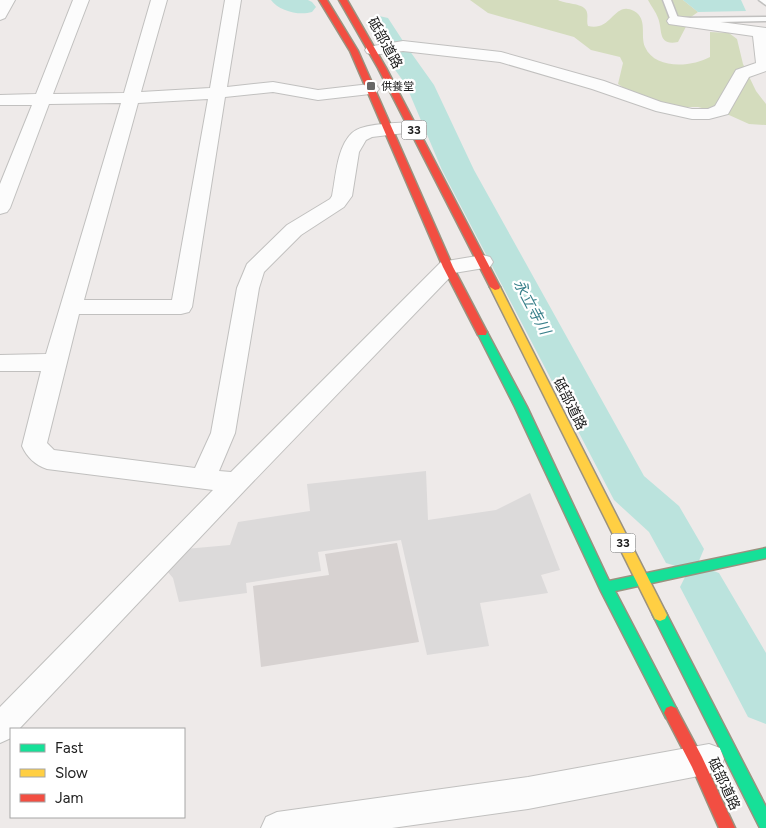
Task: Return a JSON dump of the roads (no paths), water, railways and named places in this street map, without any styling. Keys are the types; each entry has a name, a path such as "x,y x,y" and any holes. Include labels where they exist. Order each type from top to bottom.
{"main road":[{"name":"砥部道路","path":"322,0 354,51 448,267 521,407 606,586 697,762 727,828"},
{"name":"砥部道路","path":"343,0 372,50 483,262 641,578 732,753 766,824"},
{"path":"606,586 766,553"}],"street":[{"path":"0,15 7,0"},
{"path":"0,208 80,0"},
{"path":"158,0 55,362 34,446 47,459 236,483"},
{"path":"71,307 181,306 233,0"},
{"path":"372,50 403,46 501,57 598,85 656,106 692,114 709,114 722,110 742,74 765,66 761,32 675,21"},
{"path":"0,100 130,98 217,93 273,87 318,95 370,89"},
{"path":"203,479 223,433 248,288 254,269 294,230 337,202 342,196 350,152 359,136 368,132 413,127"},
{"path":"0,728 448,267 483,262"},
{"path":"0,363 55,362"},
{"path":"277,828 528,793 697,762 732,753"}],"lane":[{"path":"667,0 675,21 766,19"},
{"path":"763,0 766,3"}],"water":[{"path":"683,0 741,0 746,11 698,12"}],"waterway":[{"name":"永立寺川","path":"284,0 303,7"},
{"name":"永立寺川","path":"379,24 390,41"},
{"name":"永立寺川","path":"397,53 420,85 458,170 629,488 664,519 682,549"},
{"name":"永立寺川","path":"703,587 766,700"}],"place":[{"name":"供養堂","path":"371,86"}]}
